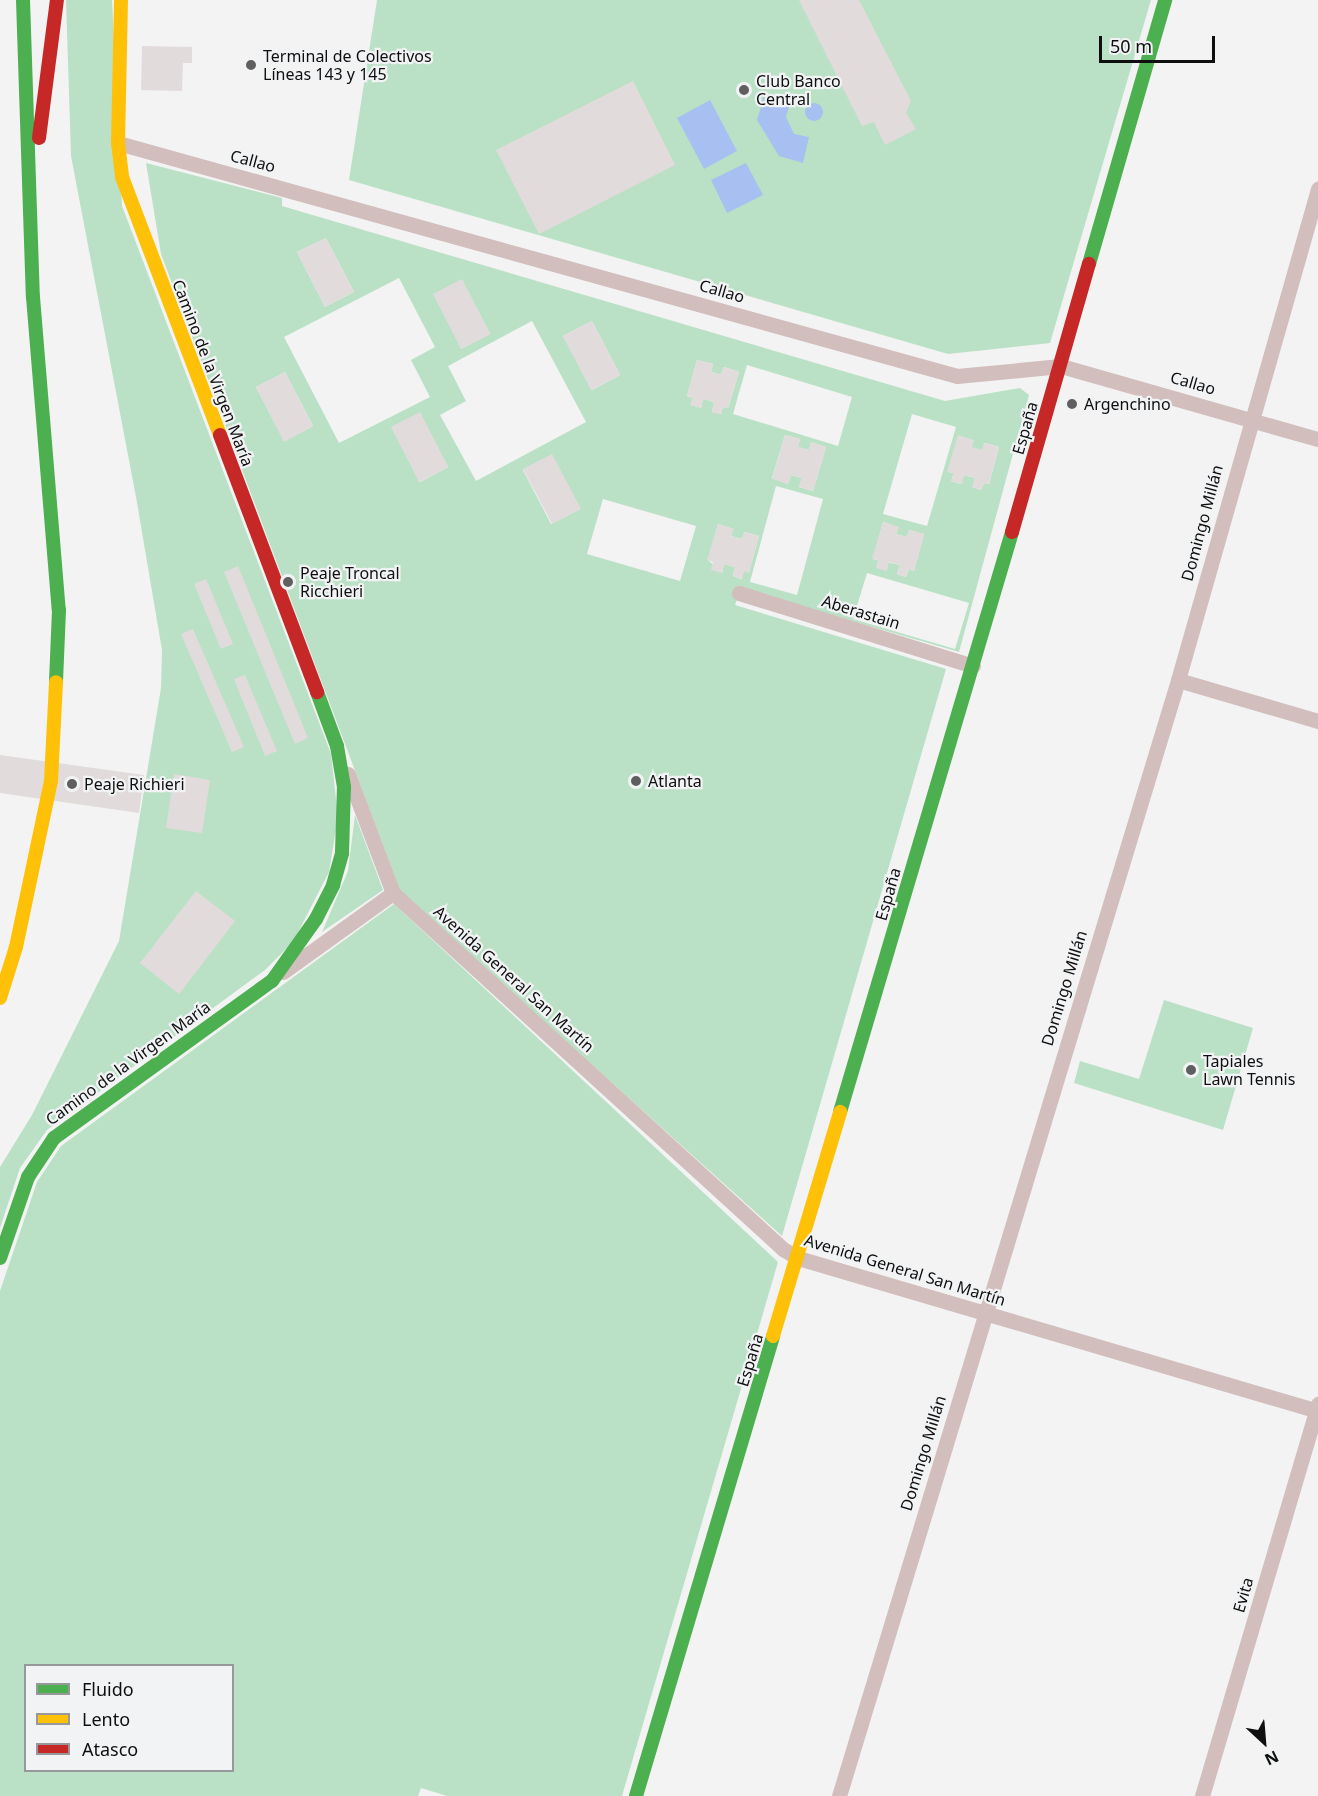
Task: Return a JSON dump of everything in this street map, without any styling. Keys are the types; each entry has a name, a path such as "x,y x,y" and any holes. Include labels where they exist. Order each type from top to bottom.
{"main road":[{"path":"0,998 16,947 51,781 59,621 28,207 23,0"},
{"path":"28,207 57,0"},
{"name":"Camino de la Virgen María","path":"0,1258 28,1177 54,1138 272,981 301,945 333,885 345,819 337,746 130,202 117,143 121,0"},
{"name":"España","path":"636,1796 973,666 1165,0"}],"street":[{"name":"Callao","path":"117,143 957,376 1061,366 1318,439"},
{"name":"Domingo Millán","path":"838,1796 1178,680 1250,418 1318,189"},
{"name":"Aberastain","path":"739,594 973,666"},
{"path":"1178,680 1318,722"},
{"name":"Camino de la Virgen María","path":"272,981 393,893 337,746"},
{"name":"Avenida General San Martín","path":"393,893 798,1258 1317,1408"},
{"name":"Evita","path":"1202,1796 1317,1408"}],"green space":[{"path":"66,0 112,0 122,206 331,754 338,817 329,872 293,942 265,970 47,1130 20,1168 0,1228 0,1167 32,1115 119,941 161,688 162,650 136,497 71,156"},
{"name":"Club Banco Central","path":"377,0 1151,0 1050,343 948,354 349,180"},
{"name":"Atlanta","path":"146,163 282,198 282,206 945,401 1020,388 1029,395 959,652 741,589 735,605 946,669 782,1236 401,893 161,254","holes":["326,238 354,292 325,307 297,252","399,278 435,347 411,360 430,397 339,443 284,337","462,280 490,334 461,349","532,321 586,422 476,481 440,415 466,401 448,366","592,321 620,375 592,390 563,336","697,360 713,364 711,372 721,375 724,367 739,372 728,408 723,407 721,414 712,412 714,402 703,399 701,408 691,405 693,398 687,396","747,365 852,397 838,446 733,414","285,372 313,426 284,441 256,387","420,413 448,467 419,482","912,414 956,427 927,526 883,514","785,435 800,439 798,447 809,450 811,442 826,447 813,491 799,487 802,478 791,475 788,484 772,478","985,443 999,447 989,484 984,483 981,490 973,487 975,478 964,475 961,484 951,481 954,473 948,472 982,450","552,455 580,509 551,524 523,470","776,486 823,499 797,595 750,582","603,499 696,526 680,581 587,554","883,522 898,527 896,534 907,537 909,530 924,534 914,571 909,569 906,577 897,574 900,565 873,559","718,524 733,529 731,536 742,539 745,532 759,536 749,572 744,571 741,579 733,576 735,567 724,564 722,573 708,560","867,573 969,603 955,649 853,619"]},
{"path":"355,815 383,890 322,932 348,871"},
{"path":"394,904 778,1262 622,1796 447,1796 421,1788 418,1796 0,1796 0,1291 37,1182 61,1146"},
{"name":"Tapiales Lawn Tennis","path":"1164,1000 1253,1028 1223,1130 1074,1083 1080,1061 1139,1079"}],"water":[{"path":"765,93 791,100 786,117 794,134 809,137 803,163 779,156 757,120"},
{"path":"710,100 737,151 704,169 677,118"},
{"path":"814,103 820,106 823,112 820,118 814,121 808,118 805,112 808,106"},
{"path":"746,163 763,195 727,213 711,180"}],"building":[{"path":"799,0 859,0 911,101 906,113 916,129 885,145 874,122 862,126"},
{"path":"142,46 192,47 192,63 183,63 182,91 141,90"},
{"path":"633,81 675,165 539,234 496,150"},
{"path":"326,238 354,292 325,307 297,252"},
{"path":"462,279 490,334 461,349 433,294"},
{"path":"592,321 620,375 591,390 563,336"},
{"path":"697,360 713,364 711,372 721,375 723,367 739,372 728,408 723,407 721,414 712,412 714,402 703,399 701,408 690,405 693,398 687,396"},
{"path":"285,372 313,426 284,442 256,387"},
{"path":"420,412 448,467 419,482 391,427"},
{"path":"785,435 800,439 798,447 809,450 811,442 826,447 813,491 799,487 802,478 791,475 788,484 772,479"},
{"path":"958,435 974,440 972,447 982,450 984,443 999,447 989,484 984,483 981,490 972,487 975,478 964,475 962,484 951,481 954,473 947,472"},
{"path":"552,454 581,509 552,524 523,469"},
{"path":"883,522 899,527 896,534 907,537 909,530 924,534 914,571 909,569 906,577 897,574 900,565 889,562 887,571 876,568 878,560 872,559"},
{"path":"718,524 734,529 731,536 742,539 744,532 759,536 749,573 744,571 742,579 733,576 735,567 724,564 722,573 711,570 713,562 707,560"},
{"path":"238,566 308,738 295,744 224,572"},
{"path":"206,579 233,644 221,649 194,584"},
{"path":"193,629 244,747 232,752 181,634"},
{"path":"245,675 277,751 265,756 234,679"},
{"name":"Peaje Richieri","path":"0,755 144,775 139,813 0,793"},
{"path":"174,774 210,780 202,833 166,828"},
{"path":"196,891 235,921 179,994 140,963"}],"traffic: fast":[{"path":"23,0 33,297 59,610 56,682"},
{"path":"1089,264 1165,0"},
{"path":"840,1112 1012,532"},
{"path":"0,1258 28,1177 54,1138 272,981 316,919 333,885 342,853 344,787 337,746 317,692"},
{"path":"636,1796 773,1336"}],"traffic: slow":[{"path":"121,0 118,143 122,177 220,435"},
{"path":"0,998 16,947 51,781 56,682"},
{"path":"773,1336 840,1112"}],"traffic: jam":[{"path":"39,138 57,0"},
{"path":"1012,532 1089,264"},
{"path":"220,435 317,692"}],"place":[{"name":"Terminal de Colectivos Líneas 143 y 145","path":"251,65"},
{"name":"Club Banco Central","path":"744,90"},
{"name":"Argenchino","path":"1072,404"},
{"name":"Peaje Troncal Ricchieri","path":"288,582"},
{"name":"Atlanta","path":"636,781"},
{"name":"Peaje Richieri","path":"72,784"},
{"name":"Tapiales Lawn Tennis","path":"1191,1070"}]}
